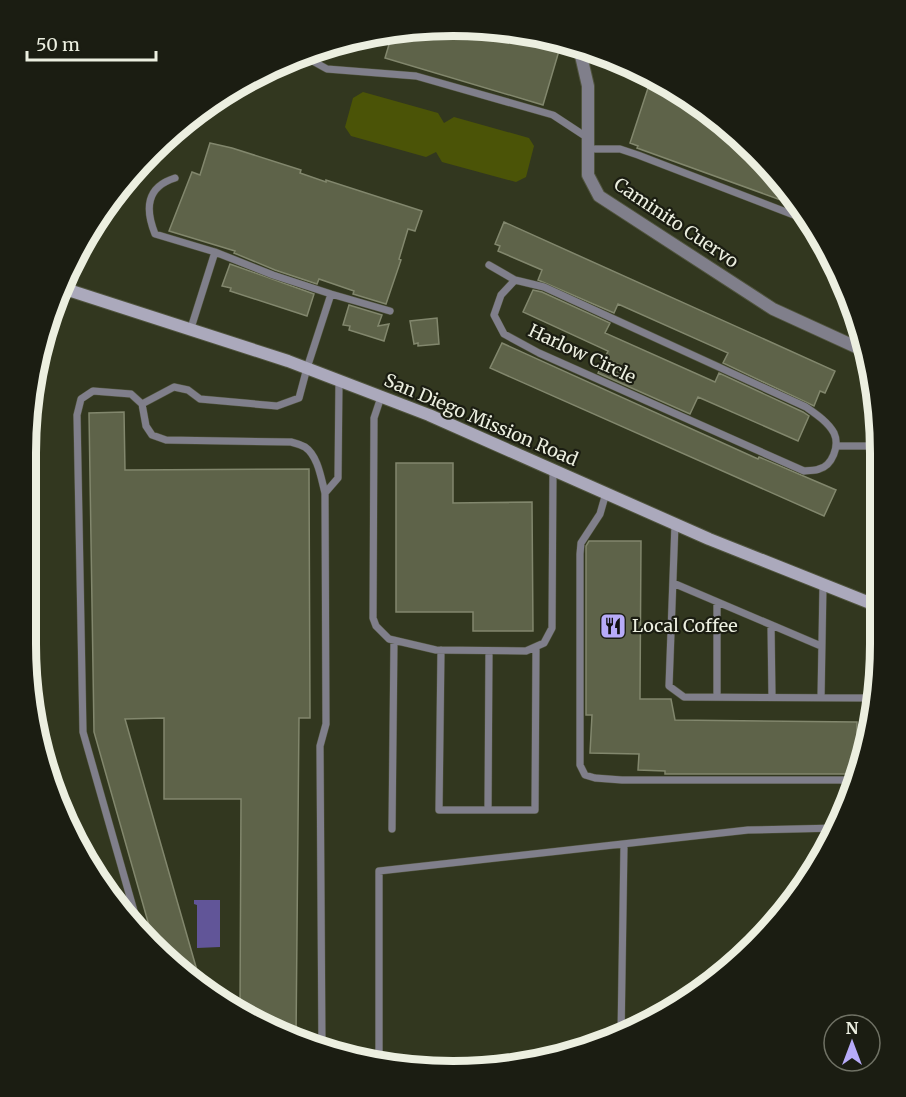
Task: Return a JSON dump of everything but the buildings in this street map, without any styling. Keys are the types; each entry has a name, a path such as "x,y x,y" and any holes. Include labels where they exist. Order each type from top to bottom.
{"main road":[{"name":"San Diego Mission Road","path":"69,290 191,328 306,368 429,415 675,524 870,603"}],"street":[{"name":"Caminito Cuervo","path":"581,56 588,86 588,175 599,196 774,309 856,347"}],"lane":[{"path":"312,61 327,69 416,76 553,115 588,143 638,155 796,216"},
{"path":"175,178 166,181 152,193 148,207 155,234 215,252 273,275 390,311"},
{"path":"191,328 215,252"},
{"path":"489,265 515,280 544,287 806,407 821,418 834,434 837,446 870,446"},
{"name":"Harlow Circle","path":"515,280 501,295 494,315 504,334 539,353 804,471 821,469 832,458 837,446"},
{"path":"142,404 174,387 188,390 200,399 277,406 299,398 306,368 331,294"},
{"path":"325,493 338,478 339,381"},
{"path":"135,914 83,732 77,415 81,399 93,391 131,394 142,404 146,426 152,435 166,440 291,442 305,447 313,456 320,471 325,493 326,724 320,746 322,1040"},
{"path":"381,397 374,418 373,618 375,626 388,639 441,650 526,651 544,643 552,628 554,470"},
{"path":"606,493 600,514 581,543 580,554 580,765 585,775 595,778 636,780 847,780"},
{"path":"675,524 669,686 684,697 866,698"},
{"path":"673,583 821,646"},
{"path":"821,698 823,585"},
{"path":"717,602 717,697"},
{"path":"771,625 772,698"},
{"path":"392,829 394,640"},
{"path":"441,650 440,810 535,810 536,648"},
{"path":"488,810 489,651"},
{"path":"379,1054 379,871 748,830 827,828"},
{"path":"621,1025 624,845"}],"green space":[{"path":"363,92 438,113 444,123 454,117 529,138 534,146 526,177 516,182 442,162 436,152 426,157 351,136 345,127 353,98"}],"shaded area":[{"path":"194,900 220,900 220,947 197,948 197,905 194,904"}],"place":[{"name":"Local Coffee","path":"613,626"}]}
